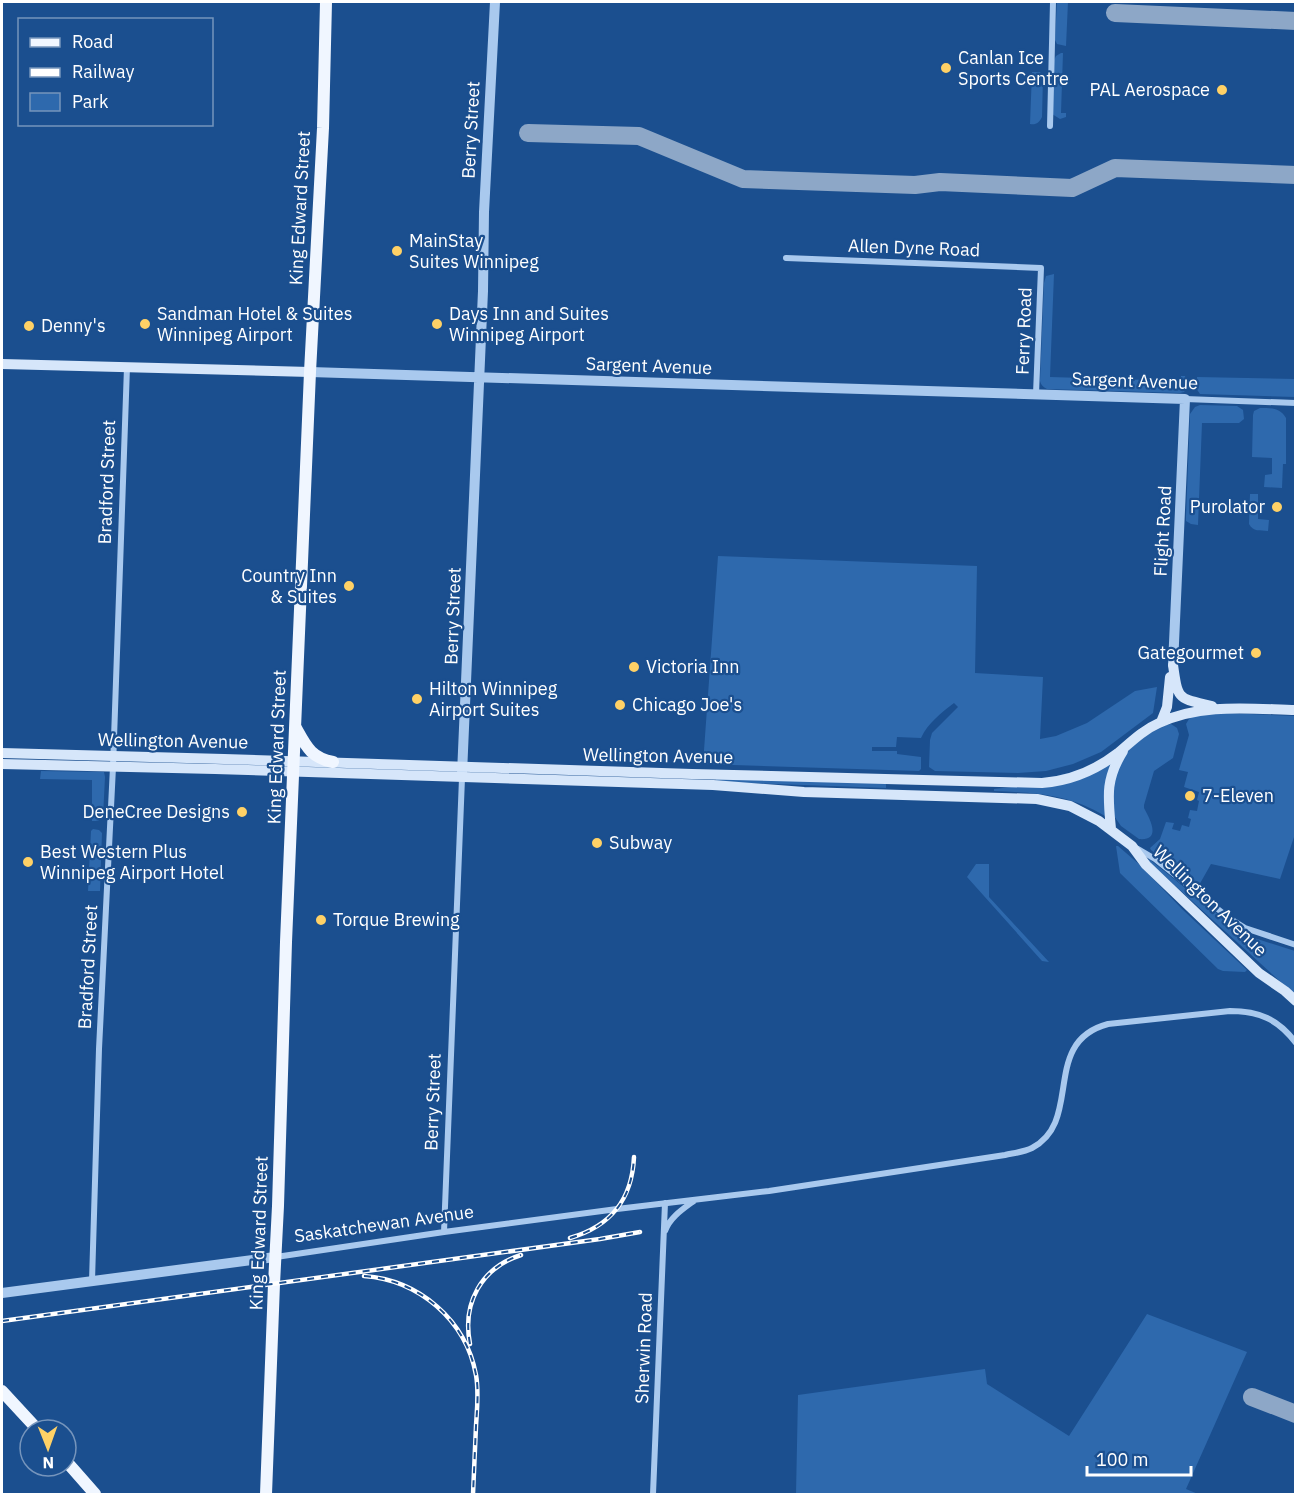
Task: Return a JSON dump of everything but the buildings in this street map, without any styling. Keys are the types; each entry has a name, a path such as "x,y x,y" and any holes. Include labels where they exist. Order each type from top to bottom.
{"main road":[{"name":"King Edward Street","path":"266,1494 326,2"},
{"name":"Sargent Avenue","path":"2,364 310,372"},
{"path":"1173,665 1176,688 1180,695 1187,700 1221,709"},
{"path":"1161,722 1167,707 1173,665"},
{"name":"Wellington Avenue","path":"2,764 113,762 223,764 692,779 1042,783 1062,780 1085,772 1104,762 1161,722 1191,712 1221,709 1296,710"},
{"path":"296,728 310,751 323,760 333,762"},
{"path":"1111,829 1108,796 1110,781 1116,762 1126,746"},
{"name":"Wellington Avenue","path":"2,753 113,762"},
{"name":"Wellington Avenue","path":"294,767 333,762 462,772"},
{"name":"Wellington Avenue","path":"692,779 804,792 1036,799 1059,803 1079,810 1111,829 1132,846 1146,865 1260,973 1296,1000"},
{"path":"2,1391 27,1418"},
{"path":"78,1475 95,1494"}],"street":[{"name":"Berry Street","path":"444,1232 484,212 495,2"},
{"path":"1050,126 1053,2"},
{"name":"Allen Dyne Road","path":"786,258 1041,268"},
{"name":"Ferry Road","path":"1036,394 1041,268"},
{"name":"Bradford Street","path":"92,1281 99,1049 113,762 127,367"},
{"name":"Sargent Avenue","path":"310,372 1296,403"},
{"name":"Flight Road","path":"1173,665 1185,399"},
{"name":"Wellington Avenue","path":"1132,846 1155,859 1245,928 1296,945"},
{"name":"Saskatchewan Avenue","path":"2,1293 444,1232 769,1191 1005,1155 1029,1149 1039,1144 1047,1135 1058,1115 1072,1049 1085,1034 1100,1026 1230,1011 1248,1012 1272,1020 1284,1029 1296,1043"},
{"path":"663,1237 671,1220 695,1200"},
{"name":"Sherwin Road","path":"653,1494 665,1203"}],"green space":[{"path":"1057,2 1068,2 1066,46 1057,44 1055,40"},
{"path":"1063,53 1061,113 1066,113 1066,117 1060,119 1052,114 1054,60"},
{"path":"1032,72 1040,72 1043,76 1042,117 1037,123 1030,124"},
{"path":"1054,274 1050,377 1181,381 1181,376 1185,376 1187,388 1184,392 1047,389 1043,387 1040,381 1044,283 1046,276"},
{"path":"1197,377 1295,379 1295,397 1200,394 1196,388"},
{"path":"1200,405 1237,406 1243,410 1244,419 1239,423 1202,423 1198,525 1186,521 1186,516 1190,414 1195,407"},
{"path":"1260,408 1275,409 1286,418 1286,464 1283,464 1282,488 1264,487 1265,475 1272,474 1272,458 1252,457 1253,415 1254,411"},
{"path":"1250,494 1258,494 1258,519 1269,520 1268,531 1255,529 1249,524"},
{"path":"718,556 977,566 975,673 1043,677 1040,739 1056,736 1087,723 1135,691 1157,687 1153,713 1101,752 1073,764 1046,771 1018,773 935,771 929,767 932,733 958,707 954,703 931,723 921,738 897,737 896,747 872,747 872,751 897,751 897,754 921,757 919,771 703,764"},
{"path":"1225,713 1295,716 1295,834 1280,879 1211,864 1198,887 1150,848 1160,839 1166,822 1174,823 1172,829 1180,831 1182,825 1189,827 1190,810 1197,811 1199,792 1184,787 1188,772 1179,770 1189,735 1186,724 1193,716"},
{"path":"1171,724 1177,728 1179,734 1173,758 1154,771 1144,805 1152,833 1146,839 1139,839 1121,826 1114,816 1112,803 1114,776 1128,751 1135,744 1152,732"},
{"path":"1110,763 1105,816 1065,799 1038,794 994,791 994,789"},
{"path":"41,771 104,772 103,817 92,821 92,780 40,779"},
{"path":"716,779 886,783 886,788 716,782"},
{"path":"93,829 102,833 100,891 88,891 91,831"},
{"path":"1116,846 1140,865 1182,909 1247,970 1245,972 1218,969 1120,873"},
{"path":"1149,859 1239,931 1295,951 1295,995 1148,861"},
{"path":"976,864 989,864 989,897 1049,962 1042,961 967,877"},
{"path":"1147,1314 1247,1352 1186,1489 1198,1494 796,1494 798,1395 985,1369 987,1384 1069,1436"}],"taxiway":[{"path":"1115,13 1296,21"},
{"path":"528,133 639,136 743,179 915,185 940,182 1072,188 1115,168 1296,175"},
{"path":"1252,1397 1296,1414"}],"railway":[{"path":"570,1238 597,1226 617,1209 629,1186 634,1157"},
{"path":"2,1321 640,1232"},
{"path":"470,1344 469,1315 478,1289 495,1269 521,1255"},
{"path":"364,1276 403,1285 421,1295 437,1306 462,1337 471,1355 476,1375 478,1400 473,1494"}],"place":[{"name":"Canlan Ice Sports Centre","path":"946,68"},
{"name":"PAL Aerospace","path":"1222,90"},
{"name":"MainStay Suites Winnipeg","path":"397,251"},
{"name":"Sandman Hotel & Suites Winnipeg Airport","path":"145,324"},
{"name":"Days Inn and Suites Winnipeg Airport","path":"437,324"},
{"name":"Denny's","path":"29,326"},
{"name":"Purolator","path":"1277,507"},
{"name":"Country Inn & Suites","path":"349,586"},
{"name":"Gategourmet","path":"1256,653"},
{"name":"Victoria Inn","path":"634,667"},
{"name":"Hilton Winnipeg Airport Suites","path":"417,699"},
{"name":"Chicago Joe's","path":"620,705"},
{"name":"7-Eleven","path":"1190,796"},
{"name":"DeneCree Designs","path":"242,812"},
{"name":"Subway","path":"597,843"},
{"name":"Best Western Plus Winnipeg Airport Hotel","path":"28,862"},
{"name":"Torque Brewing","path":"321,920"}]}
